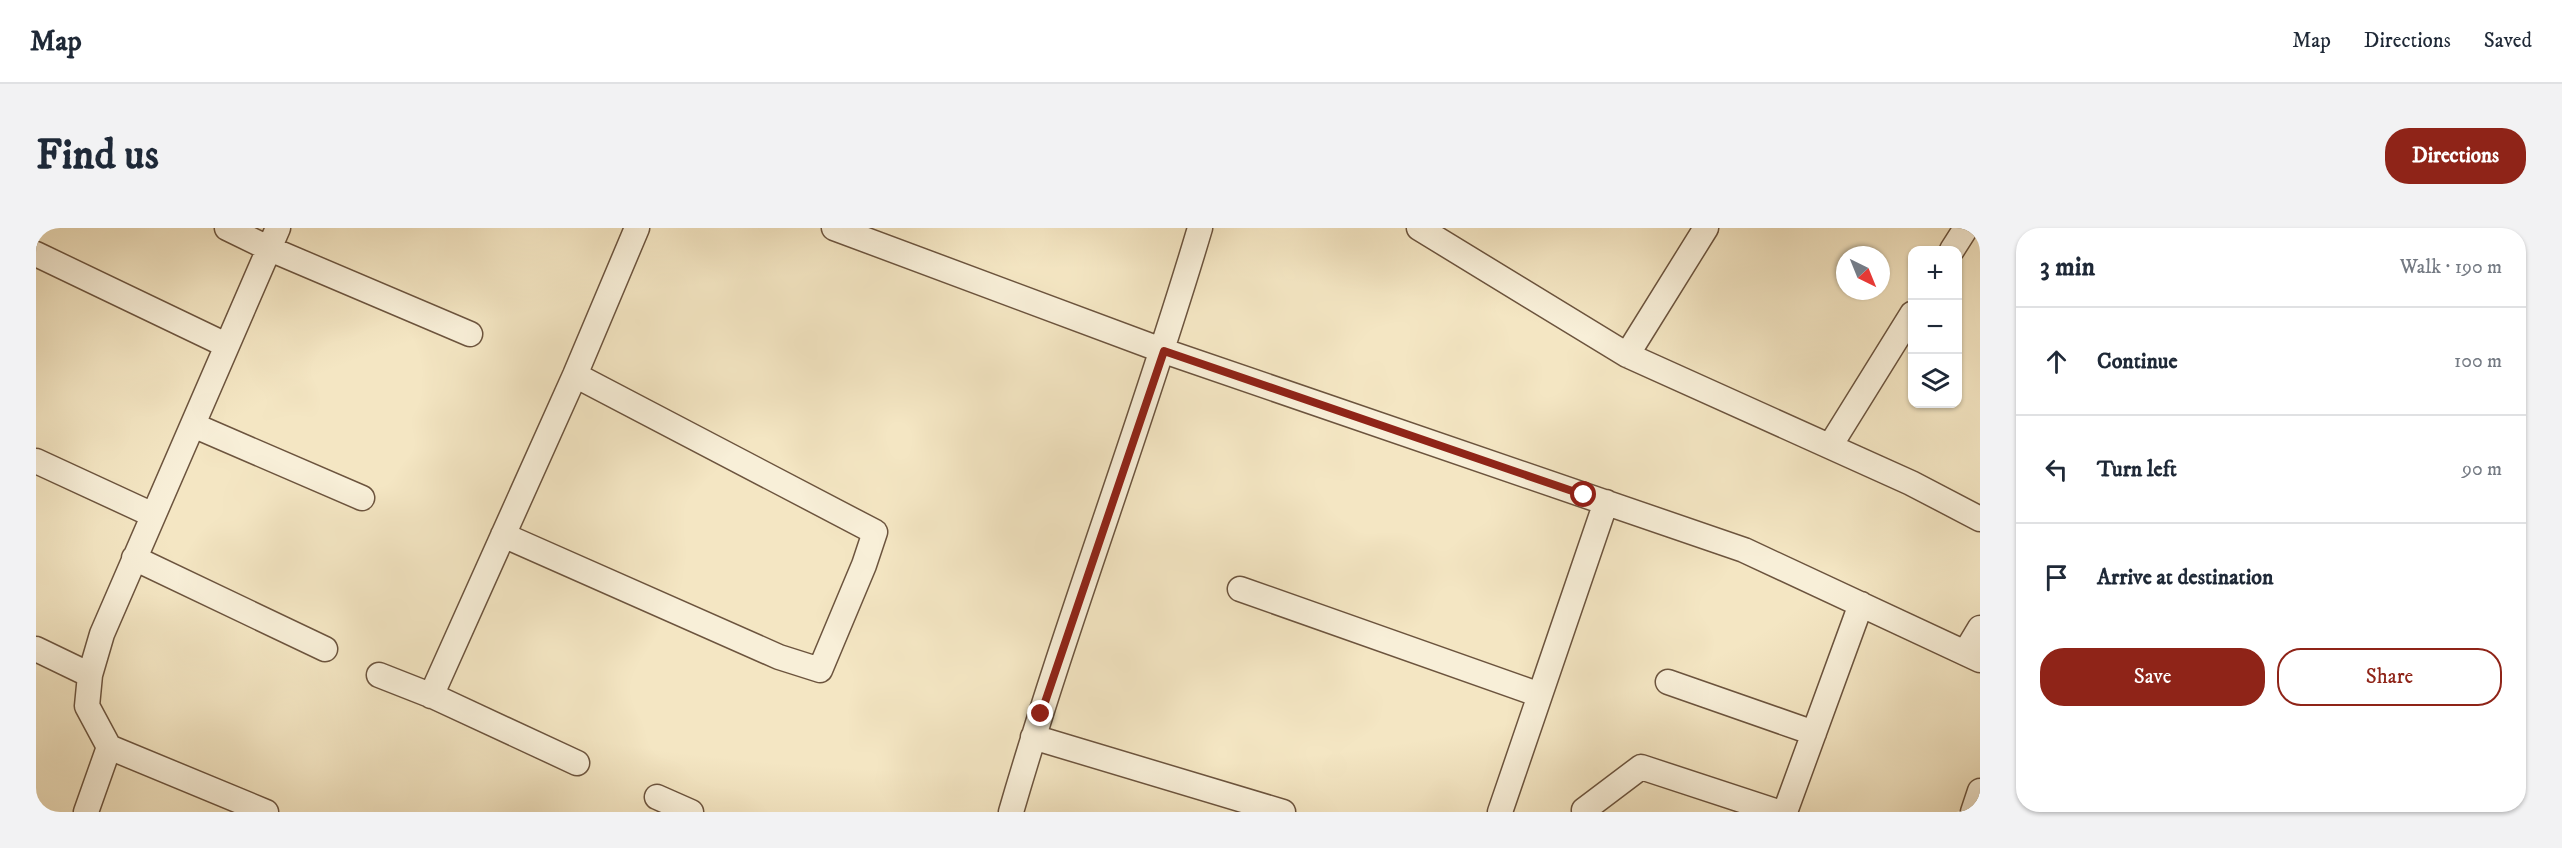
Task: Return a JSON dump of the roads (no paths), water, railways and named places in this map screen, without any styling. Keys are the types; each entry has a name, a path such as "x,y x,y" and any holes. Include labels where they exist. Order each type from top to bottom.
{"street":[{"path":"227,228 274,239 470,334"},
{"path":"431,696 575,375 638,228"},
{"path":"1011,812 1164,351 1200,228"},
{"path":"1419,228 1627,355 1911,483 1980,519"},
{"path":"1627,355 1706,228"},
{"path":"1955,246 1966,228"},
{"path":"842,229 1164,351 1744,550 1972,656 1980,628"},
{"path":"267,812 109,747 87,706 90,675 102,634 274,239"},
{"path":"36,254 226,345"},
{"path":"1830,447 1908,320"},
{"path":"503,535 778,657 820,670 864,565 875,532 575,375"},
{"path":"193,425 362,498"},
{"path":"36,461 153,515"},
{"path":"1500,812 1606,502"},
{"path":"134,558 325,649"},
{"path":"1240,589 1540,695"},
{"path":"1785,812 1861,604"},
{"path":"36,649 90,675"},
{"path":"379,675 431,696 577,763"},
{"path":"1668,682 1814,733"},
{"path":"1034,737 1283,812"},
{"path":"86,812 109,747"},
{"path":"1584,810 1641,767 1778,812"},
{"path":"1973,812 1980,791"},
{"path":"657,797 691,812"}]}
